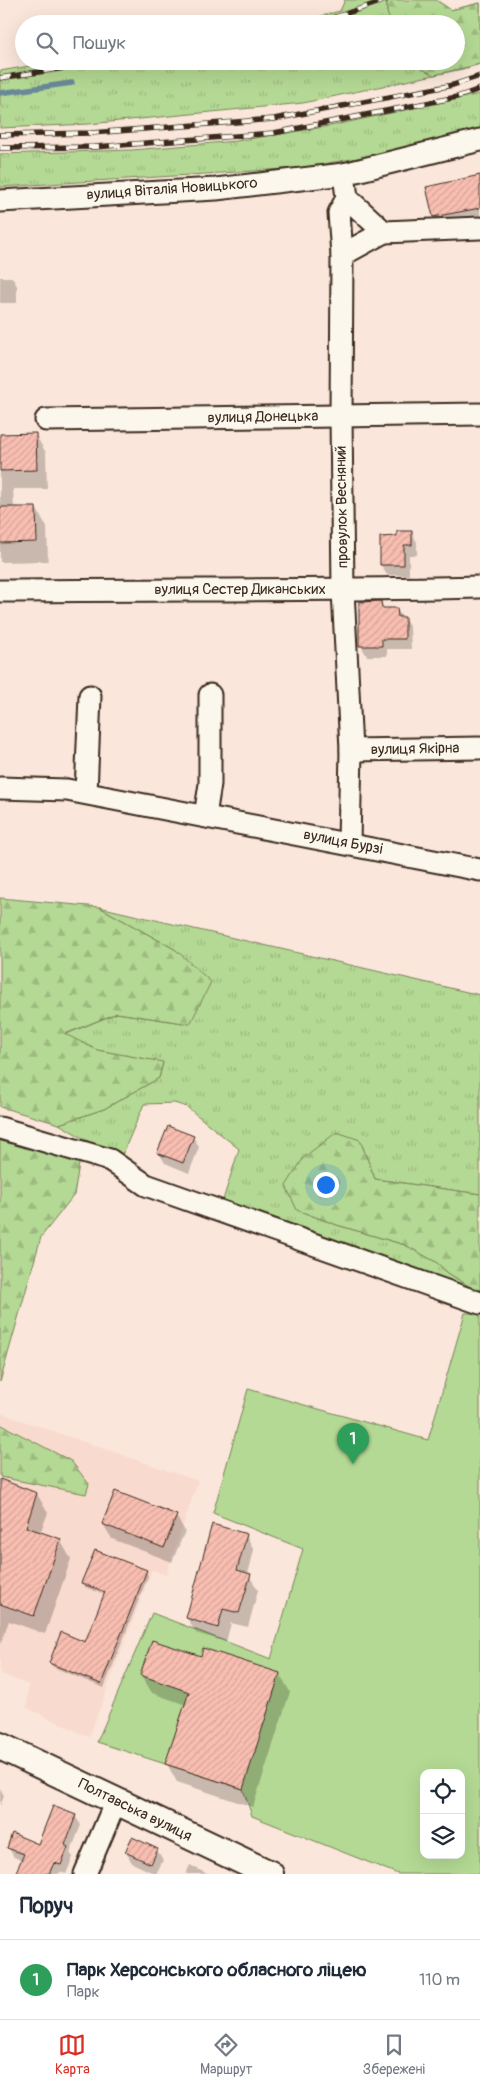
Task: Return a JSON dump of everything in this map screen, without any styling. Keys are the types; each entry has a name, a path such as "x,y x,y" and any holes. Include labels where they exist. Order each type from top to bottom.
{"main road":[{"name":"Полтавська вулиця","path":"0,1746 264,1873"}],"street":[{"name":"вулиця Віталія Новицького","path":"0,201 216,189 344,174 480,140"},
{"name":"провулок Весняний","path":"344,174 347,198 339,213 342,255 343,590 351,750 349,843"},
{"path":"347,198 384,232"},
{"path":"342,255 384,232 480,228"},
{"name":"вулиця Донецька","path":"46,420 480,414"},
{"name":"вулиця Сестер Диканських","path":"0,592 168,589 343,590 480,587"},
{"path":"206,816 210,784 210,695"},
{"path":"86,793 90,696"},
{"name":"вулиця Якірна","path":"351,750 480,748"},
{"name":"вулиця Бурзі","path":"0,788 68,790 86,793 480,870"},
{"path":"0,1128 110,1160 146,1185 480,1303"},
{"path":"85,1874 116,1801"}],"shaded area":[{"path":"0,1413 198,1481 166,1575 152,1570 89,1737 27,1708 28,1685 0,1673"}],"green space":[{"path":"345,0 387,0 387,12 436,0 451,10 480,3 480,64 465,68 465,15 325,15 340,11"},
{"path":"387,0 436,0 451,10 480,3 480,64 465,68 465,15 388,15"},
{"path":"15,68 15,70 458,70 303,103 89,124 0,128 0,71"},
{"path":"424,70 455,70 434,75"},
{"path":"480,94 480,129 380,154 300,168 0,187 0,154 132,150 236,141 330,126"},
{"path":"0,898 99,907 176,950 211,982 190,1024 117,1013 65,1034 97,1050 163,1062 159,1078 104,1109 59,1124 0,1107"},
{"path":"99,907 480,995 480,1194 375,1179 360,1140 297,1210 337,1225 405,1245 436,1262 448,1273 480,1293 480,1295 223,1200 239,1149 187,1107 174,1103 144,1104 120,1160 59,1124 104,1109 159,1078 163,1063 97,1050 64,1035 117,1013 190,1024 176,950"},
{"path":"337,1132 360,1140 375,1179 480,1194 480,1293 448,1273 436,1262 405,1245 337,1225 297,1210 286,1186 304,1157"},
{"path":"0,1134 80,1158 74,1195 41,1237 0,1382"},
{"path":"465,1313 480,1313 480,1874 398,1874 252,1816 243,1789 97,1742 152,1613 271,1659 303,1549 213,1513 248,1389 428,1440"},
{"path":"0,1424 71,1461 89,1484 86,1494 0,1477"}],"building":[{"path":"480,175 480,208 433,217 426,187"},
{"path":"36,433 37,470 0,471 0,434"},
{"path":"0,507 36,507 37,542 0,543"},
{"path":"397,531 412,531 412,545 404,545 404,565 380,565 380,537 397,536"},
{"path":"381,601 382,608 397,608 398,617 405,617 405,639 382,639 382,646 359,646 359,602"},
{"path":"168,1126 194,1136 183,1163 157,1153"},
{"path":"0,1479 37,1493 26,1527 61,1539 34,1616 0,1604"},
{"path":"115,1491 177,1515 164,1548 102,1524"},
{"path":"212,1524 247,1534 237,1570 251,1574 239,1613 223,1609 218,1628 186,1618"},
{"path":"95,1550 147,1570 101,1684 49,1663 61,1632 85,1642 105,1592 81,1583"},
{"path":"152,1640 201,1656 203,1648 280,1673 243,1789 165,1764 189,1692 140,1675"},
{"path":"53,1806 76,1815 65,1845 68,1847 61,1865 54,1863 49,1874 15,1874 24,1854 7,1848 12,1833 38,1844"},
{"path":"132,1837 158,1849 151,1864 125,1852"}],"waterway":[{"path":"0,93 72,83"}],"railway":[{"path":"342,15 386,0"},
{"path":"0,78 51,70"},
{"path":"0,135 91,133 274,119 453,85 480,76"},
{"path":"0,148 95,147 274,133 457,97 480,89"}],"place":[{"name":"Парк Херсонського обласного ліцею","path":"353,1464"}]}
